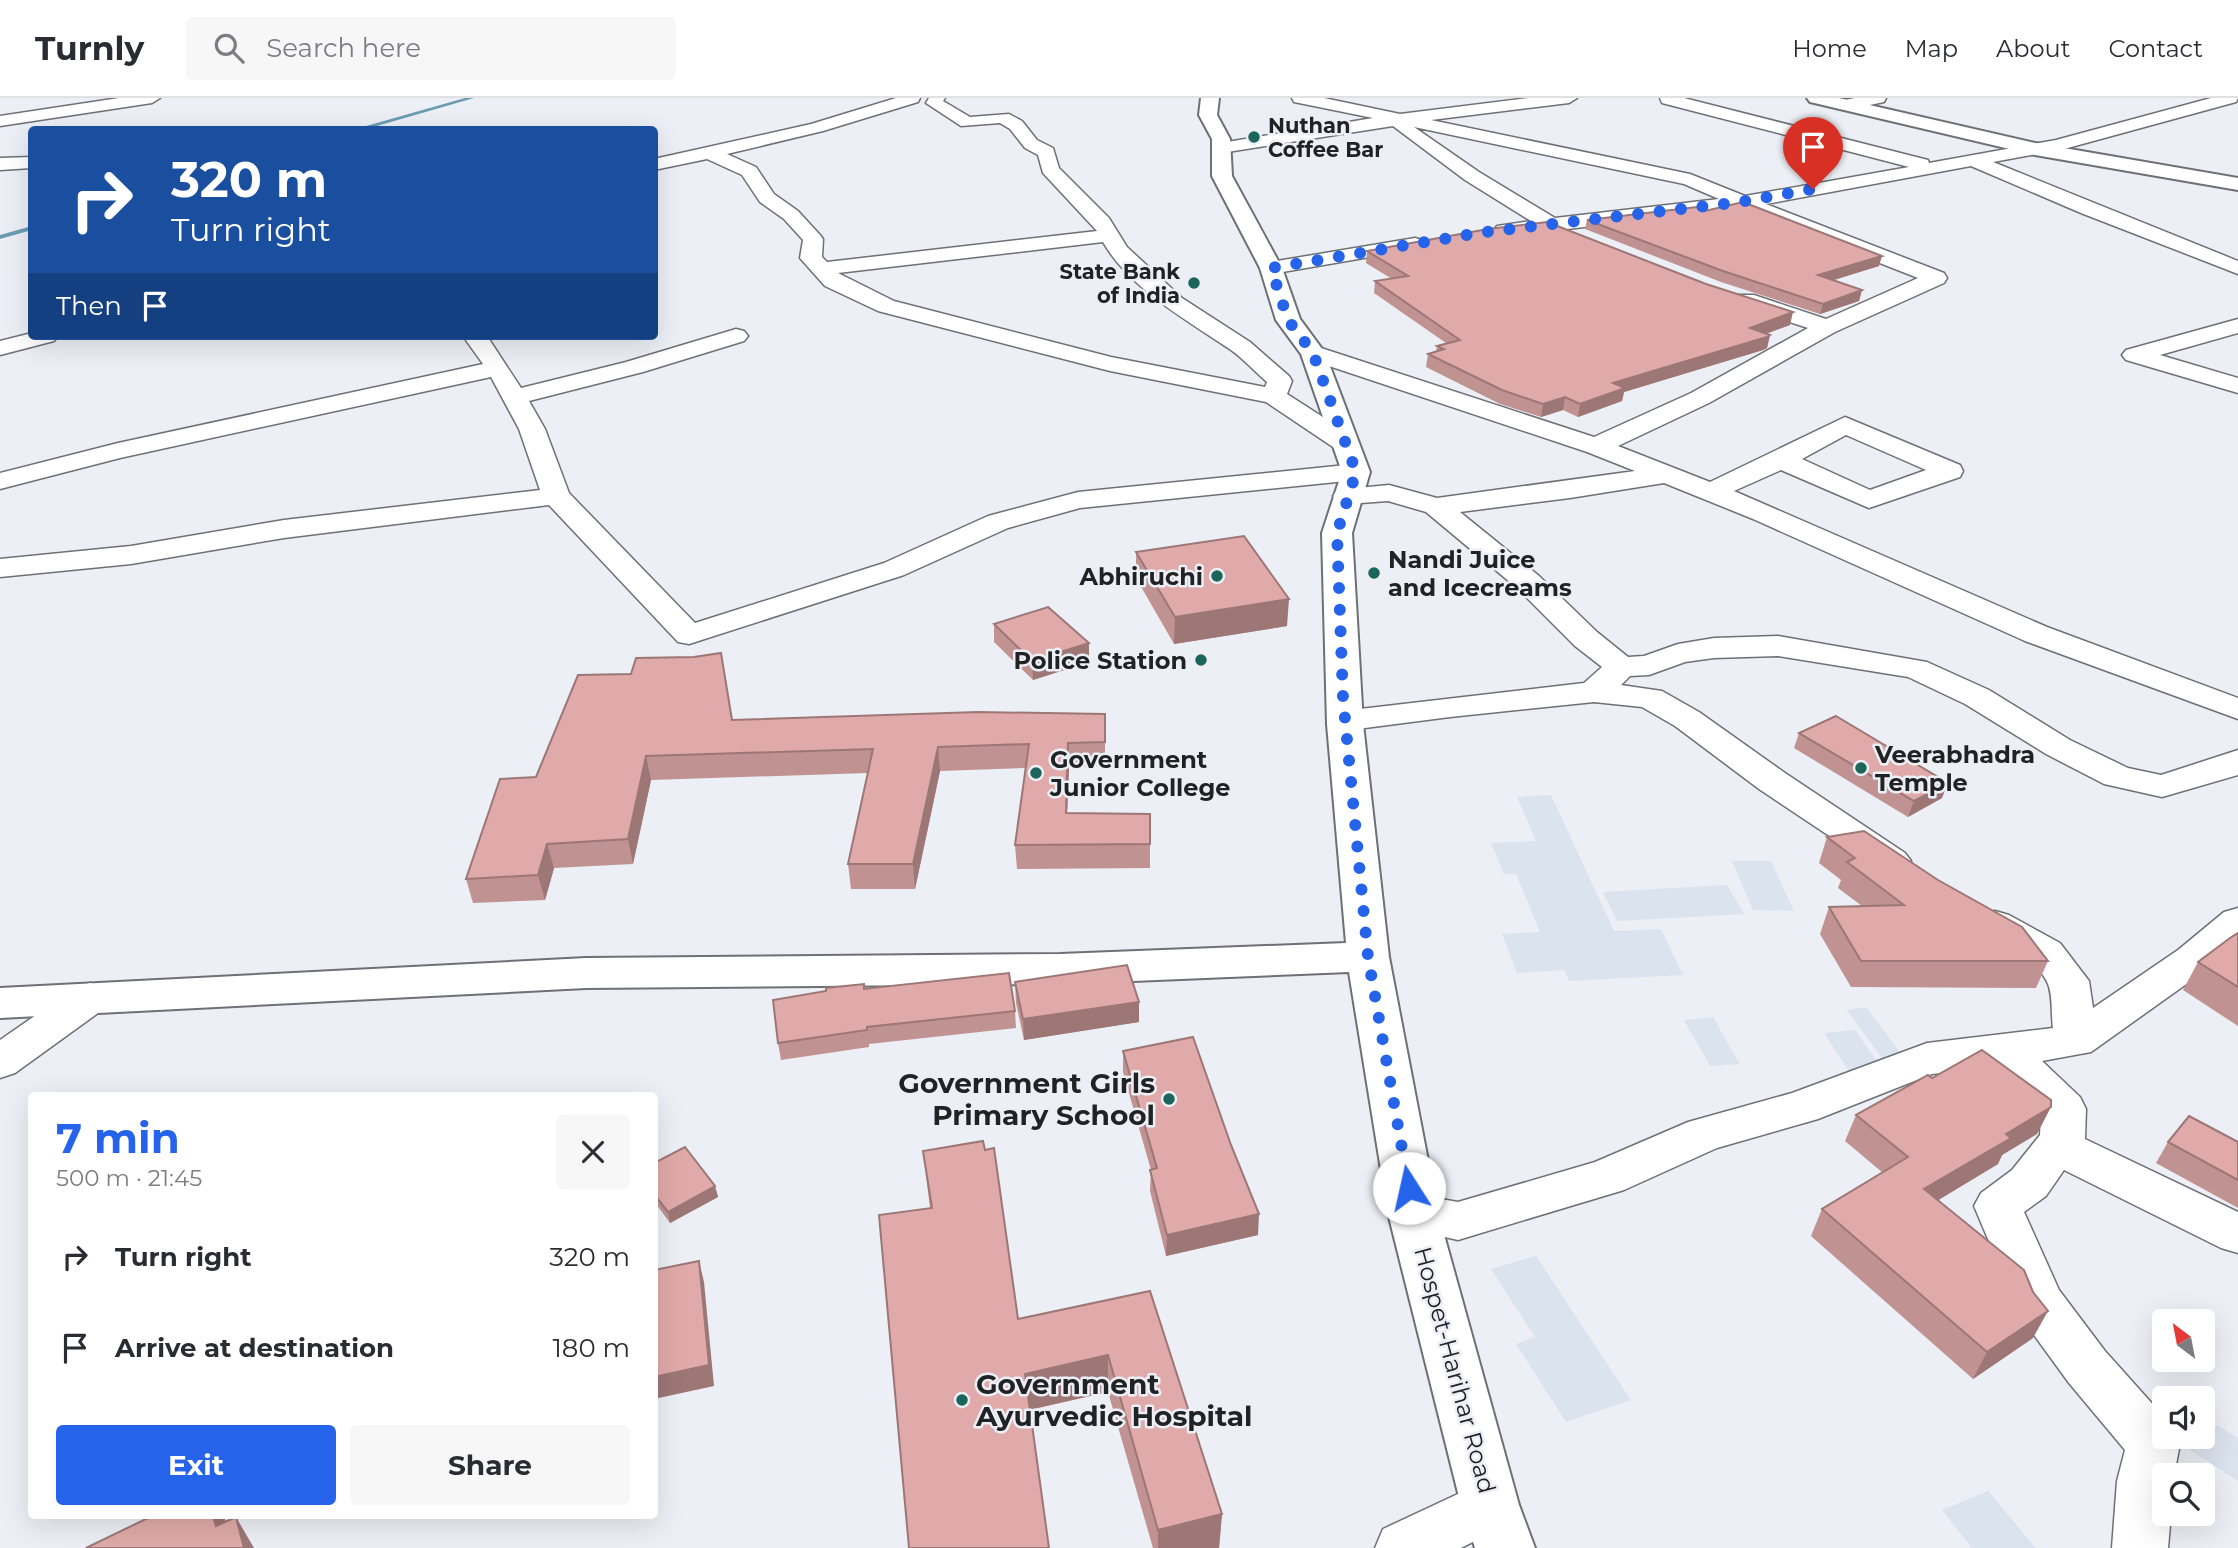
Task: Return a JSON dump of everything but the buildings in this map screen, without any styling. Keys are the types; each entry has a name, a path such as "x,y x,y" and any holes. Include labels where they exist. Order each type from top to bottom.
{"main road":[{"path":"1210,98 1208,115 1221,139 1222,176 1271,268 1288,320 1313,353 1349,470"},
{"path":"1816,98 2035,149 2238,184"},
{"name":"Hospet-Harihar Road","path":"1349,470 1337,533 1345,724 1368,957 1413,1213 1498,1526"},
{"path":"0,1003 586,973 1060,969 1368,957"}],"street":[{"path":"0,121 152,98"},
{"path":"658,164 851,120 912,98"},
{"path":"937,98 934,103 967,122 1003,118 1016,125 1031,144 1046,152 1050,169 1111,234 1119,251 1174,303 1242,347 1280,381 1274,396"},
{"path":"1300,98 1690,180 1740,202 1895,259 1936,278 1827,327 1700,398 1596,446"},
{"path":"1221,148 1396,120 1569,98"},
{"path":"1667,98 1934,167"},
{"path":"1846,105 1878,98"},
{"path":"1485,232 1740,202 2035,149 2230,98"},
{"path":"1396,120 1549,225 1587,239"},
{"path":"709,153 730,165 749,171 767,198 790,215 813,239 811,258 833,281 886,306 1110,365 1274,396 1349,470 1389,493 1436,506 1570,491 1667,474"},
{"path":"1970,159 2238,268"},
{"path":"0,163 28,162"},
{"path":"821,269 1111,234"},
{"path":"1271,268 1432,241"},
{"path":"1725,293 1827,327"},
{"path":"2238,326 2134,355 2238,386"},
{"path":"514,397 634,367 736,336"},
{"path":"0,348 31,340"},
{"path":"478,340 498,368 532,429 556,496 689,635 894,569 998,522 1078,500 1349,470"},
{"path":"1313,353 1596,446 1710,492 2036,634 2238,709"},
{"path":"0,481 118,451 498,368"},
{"path":"1710,492 1781,460 1845,425 1950,471 1870,500 1781,460"},
{"path":"0,568 131,555 284,529 556,496"},
{"path":"1436,506 1528,582 1586,639 1607,679 1650,698 1687,719 1772,781 1921,880"},
{"path":"1345,724 1360,719 1450,707 1607,679 1678,654 1714,648 1778,646 1916,669 1977,697 2058,747 2117,776 2162,786 2222,769 2238,761"},
{"path":"1966,908 2046,953 2068,981 2076,1041"},
{"path":"1413,1213 1458,1222 1608,1177 1704,1135 1802,1107 1927,1059 2011,1051 2076,1041 2192,960 2238,921"},
{"path":"0,1062 90,998"},
{"path":"2011,1051 2030,1076 2064,1109 2062,1139 2029,1183 1998,1206 2039,1302 2087,1367 2153,1444 2145,1481 2140,1548"},
{"path":"2057,1146 2238,1234"},
{"path":"1403,1548 1498,1526"}],"shaded area":[{"path":"1551,795 1614,931 1661,929 1683,975 1569,981 1564,970 1517,973 1502,934 1540,932 1516,874 1504,874 1491,843 1536,841 1517,797"},
{"path":"1732,861 1771,861 1794,911 1753,910"},
{"path":"1727,885 1744,914 1617,921 1603,892"},
{"path":"1866,1007 1905,1059 1885,1062 1847,1010"},
{"path":"1713,1017 1739,1064 1710,1066 1684,1020"},
{"path":"1855,1030 1882,1068 1849,1071 1824,1033"},
{"path":"1536,1256 1631,1400 1566,1422 1516,1344 1535,1337 1491,1269"},
{"path":"2217,1425 2238,1438 2238,1481 2215,1466 2215,1463 2210,1463 2190,1450 2215,1449"},
{"path":"1988,1491 2036,1548 1972,1548 1942,1510"}],"waterway":[{"path":"370,126 471,98"},
{"path":"0,237 28,229"}],"place":[{"name":"Nuthan Coffee Bar","path":"1254,137"},
{"name":"State Bank of India","path":"1194,283"},
{"name":"Nandi Juice and Icecreams","path":"1374,573"},
{"name":"Abhiruchi","path":"1217,576"},
{"name":"Police Station","path":"1201,660"},
{"name":"Veerabhadra Temple","path":"1861,768"},
{"name":"Government Junior College","path":"1036,773"},
{"name":"Government Girls Primary School","path":"1169,1099"},
{"name":"Government Ayurvedic Hospital","path":"962,1400"}],"route":[{"path":"1409,1188 1368,957 1343,698 1337,533 1356,472 1313,353 1288,320 1271,268 1485,232 1740,202 1813,189"}]}
